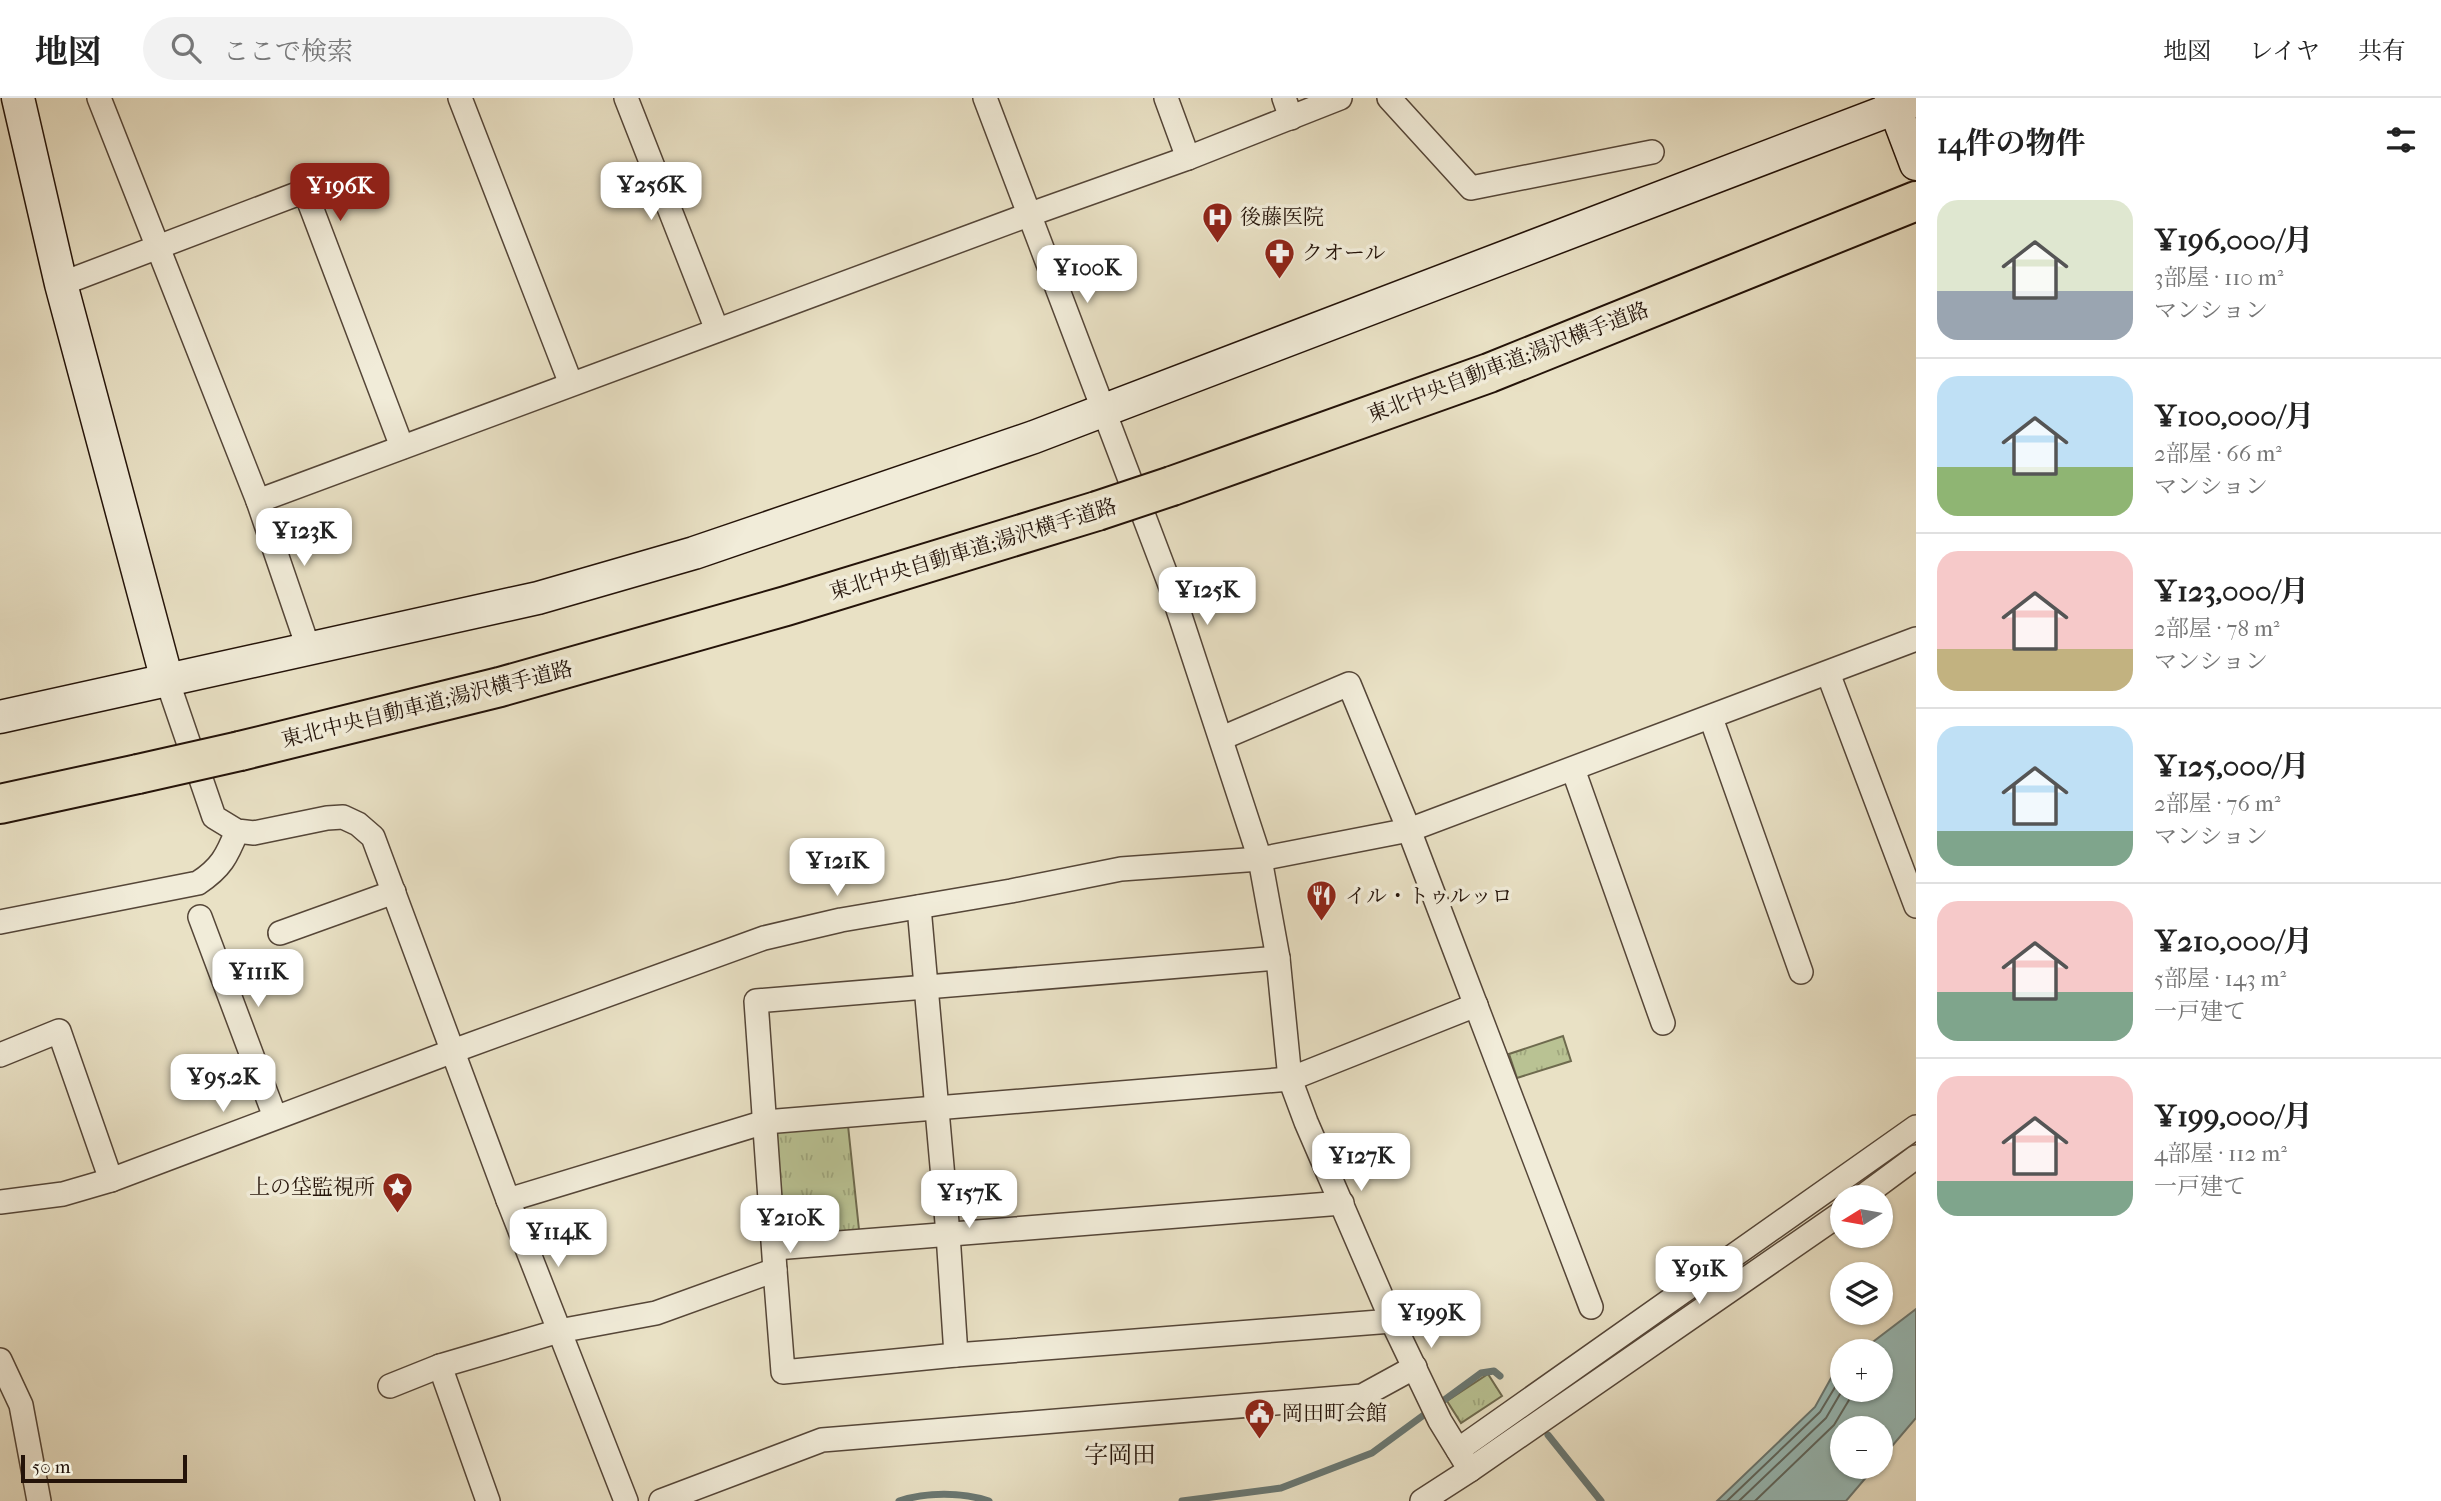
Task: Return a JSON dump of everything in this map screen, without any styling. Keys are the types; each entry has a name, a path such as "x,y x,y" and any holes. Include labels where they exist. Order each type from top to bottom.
{"highway":[{"name":"東北中央自動車道;湯沢横手道路","path":"0,804 240,751 526,680 786,606 1097,511 1489,373 1908,204"}],"street":[{"path":"18,98 61,284 167,680 214,817 237,831 254,833 343,817 358,824 373,836 508,1200 626,1501"},
{"path":"99,98 258,501 309,650"},
{"path":"460,98 571,384"},
{"path":"626,98 717,330"},
{"path":"985,98 1170,585 1260,859 1278,958 1290,1079 1392,1321 1440,1421 1464,1460"},
{"path":"1166,98 1188,158"},
{"path":"258,501 1188,158 1287,108 1340,98"},
{"path":"1389,98 1471,188 1651,152"},
{"path":"0,717 538,598 694,553 1034,437 1901,102 1916,164"},
{"path":"61,284 305,191 402,447"},
{"path":"0,1202 63,1194 111,1180 764,937 841,920 919,908 1121,869 1260,859 1409,830 1916,639"},
{"path":"1828,673 1916,906"},
{"path":"1222,738 1349,684 1409,830 1591,1307"},
{"path":"1711,718 1801,972"},
{"path":"1573,769 1663,1023"},
{"path":"0,922 198,883 214,873 226,856 237,831"},
{"path":"280,933 394,892"},
{"path":"919,908 956,1355"},
{"path":"200,917 275,1117"},
{"path":"1278,958 756,1001 783,1372 956,1355 1392,1321"},
{"path":"508,1200 765,1122 1290,1079 1476,1005"},
{"path":"0,1055 59,1031 111,1180"},
{"path":"1422,1501 1464,1460 1916,1127"},
{"path":"1879,1185 1916,1157"},
{"path":"390,1386 440,1366 559,1331 656,1313 775,1259 948,1234 1342,1203"},
{"path":"1464,1460 1830,1221"},
{"path":"0,1360 10,1406 39,1501"},
{"path":"440,1366 488,1501"},
{"path":"661,1501 822,1440 1362,1396 1415,1367"}],"green space":[{"path":"1563,1036 1571,1061 1517,1078 1509,1054"},
{"path":"847,1116 860,1239 775,1248 765,1122"},
{"path":"1488,1374 1502,1396 1461,1423 1447,1401"}],"water":[{"path":"1916,1309 1916,1418 1893,1445 1893,1416 1830,1416 1830,1479 1865,1479 1846,1501 1717,1501 1815,1407 1830,1380 1830,1402 1893,1402 1893,1339 1877,1339"}],"waterway":[{"path":"1182,1501 1281,1488 1372,1453 1481,1373 1494,1371 1500,1376"},
{"path":"1548,1435 1601,1501"},
{"path":"899,1501 944,1494 989,1501"}],"place":[{"name":"後藤医院","path":"1217,244"},
{"name":"クオール","path":"1279,280"},
{"name":"イル・トゥルッロ","path":"1322,923"},
{"name":"上の垈監視所","path":"398,1214"},
{"name":"岡田町会館","path":"1259,1440"}],"district":[{"name":"字岡田","path":"1120,1455"}]}
